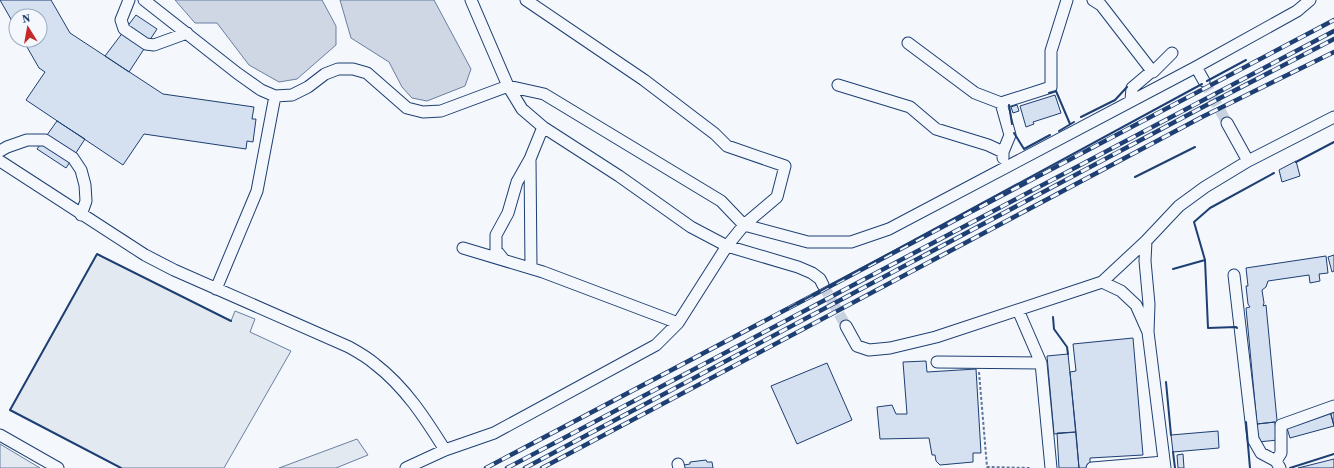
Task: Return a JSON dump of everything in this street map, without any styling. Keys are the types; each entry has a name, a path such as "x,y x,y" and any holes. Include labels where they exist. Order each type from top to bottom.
{"street":[{"path":"128,0 121,20 124,29 146,44 154,45 187,33"},
{"path":"144,0 261,90 275,96 292,95 308,87 326,74 338,69 353,68 367,73 407,108 423,112 441,111 508,86 544,94 721,201 744,225 808,242 851,242 889,229 1196,66 1297,11 1310,0"},
{"path":"471,0 508,86 522,109 543,127 619,176 691,227 727,246 812,273 820,279 823,285"},
{"path":"406,468 445,450 494,433 656,345 678,323 727,246 744,225 777,196 785,166 727,146 715,134 644,80 526,0"},
{"path":"908,44 975,93 1001,104 1051,87 1051,51 1067,0"},
{"path":"1092,0 1100,5 1152,71 1132,88 1131,100"},
{"path":"1153,72 1172,53"},
{"path":"1196,66 1204,81"},
{"path":"838,85 910,107 936,129 988,145 1003,152"},
{"path":"216,289 257,192 275,96"},
{"path":"1001,104 1010,135 1003,152 1002,169"},
{"path":"846,326 857,346 869,350 890,348 936,337 1102,282 1146,241 1179,206 1205,187 1248,161 1334,117"},
{"path":"1227,124 1248,161"},
{"path":"504,260 496,250 496,235 508,214 517,182 530,158 543,127"},
{"path":"0,151 27,140 45,140 73,158 81,170 85,185 86,201 81,215"},
{"path":"530,158 531,268"},
{"path":"0,161 81,215 145,255 216,289 349,347 374,363 395,380 423,415 445,450"},
{"path":"1092,468 1165,465 1148,332 1150,304 1145,261 1146,241"},
{"path":"463,248 531,268 678,323"},
{"path":"1234,275 1253,439 1260,453 1278,464 1281,453 1281,425 1334,406"},
{"path":"1102,282 1121,291 1136,305 1148,332"},
{"path":"1018,310 1041,363 1051,468"},
{"path":"937,362 1041,363"},
{"path":"0,435 58,468"}],"path":[{"path":"978,363 987,467 1031,468"}],"shaded area":[{"path":"175,0 322,0 336,26 336,45 297,79 279,82 249,65 217,23 195,23"},
{"path":"340,0 434,0 471,69 465,86 427,101 412,98 402,87 389,62 351,38"},
{"path":"97,254 231,321 235,311 255,319 250,332 291,351 224,468 121,468 10,410"},
{"path":"357,439 368,455 336,468 279,468"},
{"path":"0,444 40,468 0,468"}],"building":[{"path":"0,0 51,0 70,33 163,94 254,107 252,119 256,119 253,142 247,141 246,149 144,134 123,165 26,100 45,72 39,68 28,48 48,48 48,8 8,8 8,14"},
{"path":"136,15 157,29 129,72 105,56"},
{"path":"1055,95 1061,113 1033,122 1034,124 1026,127 1020,106"},
{"path":"1017,105 1019,111 1013,113 1011,107"},
{"path":"57,121 85,139 66,168 37,149"},
{"path":"1296,161 1300,176 1282,182 1279,170"},
{"path":"1334,255 1334,271 1332,272 1328,257"},
{"path":"1326,256 1328,273 1319,274 1320,281 1310,283 1309,275 1268,281 1266,287 1262,290 1263,306 1266,305 1278,431 1276,430 1275,422 1257,424 1246,308 1250,307 1248,304 1246,286 1248,286 1246,268"},
{"path":"1133,338 1143,455 1090,458 1090,468 1079,468 1070,372 1076,371 1073,344"},
{"path":"1068,354 1076,432 1054,434 1047,356"},
{"path":"926,361 927,372 976,369 981,453 973,453 973,462 940,465 936,461 935,455 932,455 929,438 880,439 877,407 892,405 896,414 907,414 903,362"},
{"path":"827,363 852,420 797,444 771,386"},
{"path":"1334,408 1334,426 1330,411"},
{"path":"1330,411 1334,426 1290,438 1287,428"},
{"path":"1275,422 1278,440 1258,442 1257,424"},
{"path":"1218,431 1219,448 1173,452 1171,435"},
{"path":"1076,432 1079,468 1059,468 1057,433"},
{"path":"1183,454 1184,468 1178,468 1177,455"},
{"path":"1334,459 1334,468 1298,468"},
{"path":"706,460 707,462 712,462 713,468 684,468 684,465 690,464 690,462"}],"tunnel":[{"path":"1204,81 1227,123"},
{"path":"823,285 846,326"}],"railway":[{"path":"486,468 1334,20"},
{"path":"507,468 1334,31"},
{"path":"525,468 1199,109 1334,39"},
{"path":"542,468 1202,117 1334,52"}],"wall":[{"path":"1207,81 1246,60"},
{"path":"785,310 1202,84"},
{"path":"1081,117 1115,100 1127,87"},
{"path":"1049,93 1056,91 1070,124"},
{"path":"1009,105 1012,124"},
{"path":"1059,131 1074,122"},
{"path":"1014,133 1024,149 1050,135"},
{"path":"1296,162 1334,142"},
{"path":"1135,177 1195,147"},
{"path":"1173,269 1205,260 1194,222 1210,208 1274,173"},
{"path":"121,468 10,410 97,254 231,321"},
{"path":"1205,260 1208,328 1237,328"},
{"path":"1053,317 1054,329 1067,347 1068,354"},
{"path":"1166,382 1171,435"},
{"path":"1246,422 1250,468"},
{"path":"1173,452 1175,468"},
{"path":"1290,468 1334,454"}]}
